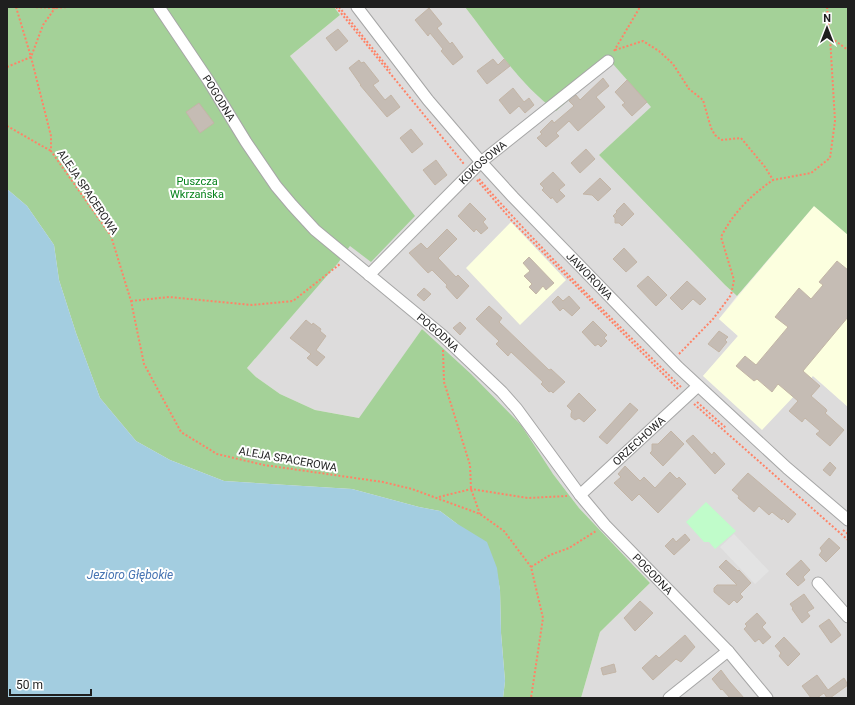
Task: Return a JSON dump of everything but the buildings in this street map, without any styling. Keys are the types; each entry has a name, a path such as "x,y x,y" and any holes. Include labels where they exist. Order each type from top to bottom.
{"street":[{"name":"POGODNA","path":"159,7 208,80 246,142 276,186 292,205 315,230 442,335 517,409 580,495 605,525 728,651 767,698"},
{"name":"JAWOROWA","path":"357,7 406,73 481,162 643,332 698,386 787,468 848,520"},
{"name":"KOKOSOWA","path":"369,275 481,162 608,61"},
{"name":"ORZECHOWA","path":"580,495 698,386"},
{"path":"818,583 848,618"},
{"path":"669,698 728,651"}],"path":[{"name":"ALEJA SPACEROWA","path":"16,7 31,57 51,136 51,151 111,236 131,301 144,364 181,432 217,454 264,465 383,482 412,489 480,514 504,531 531,567 543,618 531,698"},
{"path":"32,7 68,7"},
{"path":"608,61 639,12 640,7"},
{"path":"677,356 713,319 731,295 734,280 721,237 728,223 759,190 773,180 811,173 830,158 835,121 827,7"},
{"path":"7,67 31,57 43,25 55,8"},
{"path":"830,37 848,50"},
{"path":"615,50 643,41 659,51 673,64 689,90 703,100 711,128 715,135 721,140 741,138 765,167 773,180"},
{"path":"7,126 51,151"},
{"path":"131,301 169,297 252,305 293,301 349,258"},
{"path":"442,335 444,382 470,465 471,489 480,514"},
{"path":"438,498 471,489 528,498 580,495"},
{"path":"531,567 550,556 569,548 605,525"}],"shaded area":[{"path":"334,7 465,7 517,74 612,63 652,107 599,155 737,296 719,319 738,336 703,376 813,376 848,407 848,698 581,698 600,632 650,583 579,508 553,474 422,329 360,418 315,410 280,394 256,377 247,368 350,246 414,216 290,56 340,15"},
{"path":"814,206 848,235 848,407 813,376 762,430 703,376 738,336 719,319"},
{"path":"511,222 566,280 520,325 466,268"},
{"path":"734,534 769,571 755,584 720,547"}],"green space":[{"name":"Puszcza Wkrzańska","path":"7,7 334,7 340,15 290,56 415,216 371,262 350,246 338,263 247,368 256,377 280,394 315,410 359,418 422,329 471,374 521,425 553,474 579,508 650,583 600,632 581,698 503,698 505,681 501,633 500,590 496,568 456,523 440,511 419,507 352,489 224,481 170,460 136,441 100,398 76,333 59,280 54,245 27,206 7,189"},
{"path":"465,7 848,7 848,235 814,206 737,296 599,155 651,107 612,63 556,111 518,76"},
{"path":"706,502 736,531 715,549 709,542 704,542 686,522"}],"water":[{"name":"Jezioro Głębokie","path":"7,189 27,206 54,245 59,280 76,333 100,398 136,441 170,460 224,481 352,489 419,507 440,511 456,523 487,542 497,568 500,590 501,633 505,681 503,698 9,698 7,696"}]}
